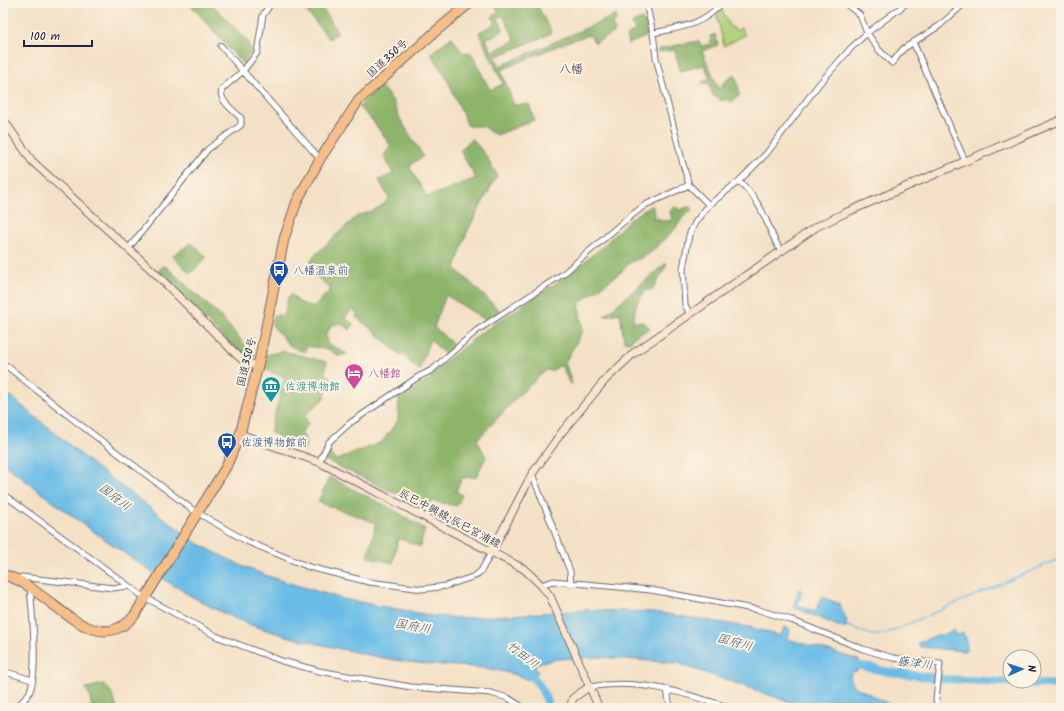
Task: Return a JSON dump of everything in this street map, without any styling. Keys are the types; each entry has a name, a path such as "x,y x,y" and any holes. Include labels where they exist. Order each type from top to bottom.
{"highway":[{"name":"国道350号","path":"3,575 16,579 83,624 100,631 110,631 125,625 134,616 226,467 240,434 258,366 289,223 297,201 320,159 359,100 436,31 470,3"}],"street":[{"path":"128,249 208,149 241,125 241,118 222,98 220,92 243,71 257,53 263,15 271,3"},
{"path":"646,3 653,33 656,58 689,185 709,205"},
{"path":"653,33 698,23 714,12 722,3"},
{"path":"845,3 860,15 867,33 879,50 892,63 903,49 939,26 964,3"},
{"path":"690,314 685,305 683,277 686,246 693,226 709,205 739,181 767,153 819,84 851,48 867,33 906,3"},
{"path":"913,42 965,161"},
{"path":"221,46 320,159"},
{"path":"3,120 32,161 128,249 238,356 247,362 258,366"},
{"path":"3,363 197,514 246,541 309,567 369,582 399,587 434,588 465,581 481,571 532,474 562,432 606,379 634,353 803,236 828,221 1061,120"},
{"path":"739,181 749,190 760,208 775,242 781,251"},
{"path":"319,462 329,442 350,423 418,377 432,370 476,331 563,274 645,205 689,185"},
{"name":"辰巳中興線;辰巳宮浦線","path":"240,434 319,462 524,569 543,587 557,611 599,708"},
{"path":"532,474 570,571 571,584"},
{"path":"3,494 127,586 216,636 289,663 319,671 378,682 491,693 508,698 524,708"},
{"path":"16,579 22,577 113,588 127,586"},
{"path":"543,587 553,581 571,584 651,590 701,598 760,610 791,620 863,649 893,658 940,664 936,704 938,708"},
{"path":"14,708 23,702 30,692 32,680 32,619 30,588"},
{"path":"3,671 32,680"},
{"path":"570,708 572,698 587,683 654,686 731,708"},
{"path":"667,689 670,708"}],"green space":[{"path":"189,3 211,3 248,42 251,52 243,64"},
{"path":"300,3 309,3 324,10 338,33 329,39"},
{"path":"503,3 536,3 551,31 550,34 495,57 500,66 616,15 617,20 612,24 615,32 595,43 590,35 569,41 501,70 514,105 529,104 534,120 497,135 490,132 483,126 468,126 448,81 431,53 452,37 462,52 471,53 490,90 503,84 479,32 495,24 492,17 499,12 496,7 503,5","holes":["501,16 504,17 515,40 492,52 486,39 501,32 503,29 498,18"]},
{"path":"721,8 730,27 734,28 736,31 741,28 745,35 724,46 716,12"},
{"path":"642,19 645,23 649,22 650,35 628,44 626,36 635,31 632,23"},
{"path":"715,34 718,45 702,51 719,90 721,89 721,85 735,74 740,95 731,103 728,99 721,101 717,96 714,97 708,83 703,84 702,82 710,78 704,65 680,71 675,50 658,52 658,49 699,41 701,46 711,44 710,36"},
{"path":"380,85 393,101 400,119 423,156 409,166 427,197 476,178 460,151 472,138 486,156 497,175 467,232 455,268 500,311 487,321 446,295 434,327 455,346 445,355 430,339 419,370 356,317 357,314 352,309 345,318 353,324 350,330 339,322 336,325 333,323 325,336 328,339 327,343 347,354 338,356 330,350 307,346 304,352 290,346 272,325 274,315 284,316 288,297 291,294 299,302 311,307 317,304 331,289 306,268 316,254 357,216 373,211 384,204 389,198 379,180 393,174 384,155 391,146 372,120 359,107"},
{"path":"652,205 655,214 653,217 654,220 658,218 664,221 672,220 670,211 675,207 680,210 690,206 693,209 683,217 675,229 649,254 628,264 622,271 581,302 579,306 583,331 565,362 572,384 570,384 561,365 551,371 546,370 517,397 477,440 486,457 476,477 462,478 456,491 462,495 457,506 433,501 429,504 425,503 406,492 401,491 397,494 323,459 327,451 337,460 382,442 398,420 399,394 409,388 411,391 431,379 432,373 481,333 567,276 600,249 629,220"},
{"path":"191,243 207,257 190,274 172,256"},
{"path":"666,263 667,265 652,290 646,290 636,305 633,322 643,322 649,327 649,329 635,336 630,342 624,341 620,313 604,316"},
{"path":"164,265 219,315 256,357 246,358 233,347 158,272"},
{"path":"283,351 327,362 325,374 331,377 324,398 305,415 308,425 301,432 306,441 305,450 270,432 285,377 268,371 263,365 266,355"},
{"path":"329,477 394,510 425,529 420,547 398,538 393,563 368,557 376,523 318,502"},
{"path":"104,684 111,692 117,708 92,708 90,696 85,688"}],"water":[{"name":"国府川","path":"3,390 97,468 197,543 244,567 279,580 343,599 434,616 466,618 586,610 654,612 749,627 781,636 784,627 790,629 788,639 859,660 857,671 852,672 850,677 854,686 896,708 807,708 677,663 600,657 558,659 536,663 535,668 538,672 528,680 516,675 491,669 416,663 373,656 301,640 249,624 220,612 158,576 86,526 3,463"},
{"path":"799,589 802,591 798,605 815,612 822,597 840,604 847,622 845,629 793,607"},
{"path":"954,630 956,636 963,633 966,638 967,649 964,651 920,647 918,643 939,634 940,636"}],"waterway":[{"path":"845,625 872,635 885,634 1061,558"},
{"name":"藤津川","path":"848,663 889,672 945,679 1061,685"},
{"name":"竹田川","path":"525,669 540,686 550,708"}],"place":[{"name":"八幡温泉前","path":"279,287"},
{"name":"八幡館","path":"354,390"},
{"name":"佐渡博物館","path":"271,403"},
{"name":"佐渡博物館前","path":"227,459"}],"district":[{"name":"八幡","path":"571,69"}]}
